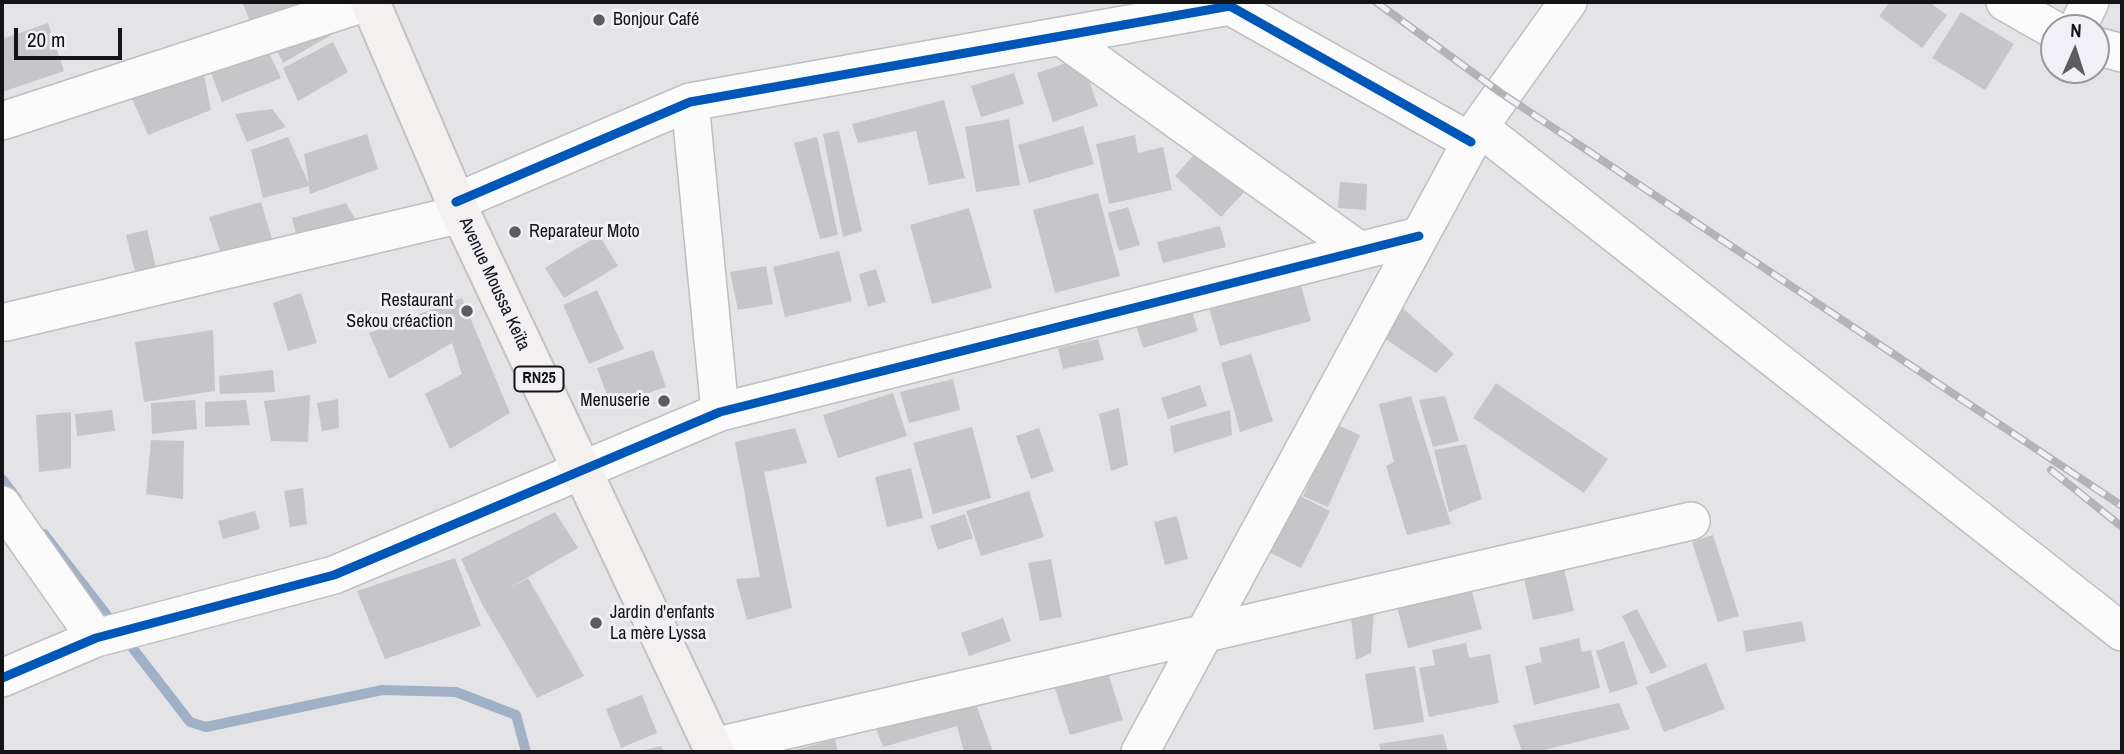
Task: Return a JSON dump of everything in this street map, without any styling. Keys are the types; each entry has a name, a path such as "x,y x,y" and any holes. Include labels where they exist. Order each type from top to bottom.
{"main road":[{"name":"Avenue Moussa Keïta","path":"368,2 459,208 714,750"}],"street":[{"path":"2,121 368,2"},
{"path":"1140,752 1475,134 1568,2"},
{"path":"2005,2 2040,22"},
{"path":"6,321 459,208 690,102 1230,6 1475,134 2122,632"},
{"path":"1060,36 1360,251"},
{"path":"690,102 720,412"},
{"path":"2,678 96,638 334,576 582,468 720,412 1419,236"},
{"path":"2,505 96,638"},
{"path":"714,750 1205,632 1691,521"}],"building":[{"path":"242,2 312,2 253,28"},
{"path":"1890,2 1929,2 1947,15 1922,48 1879,16"},
{"path":"1961,12 2014,44 1985,90 1932,58"},
{"path":"48,23 64,71 2,92 2,39"},
{"path":"325,23 331,35 283,63 272,41"},
{"path":"333,42 348,72 298,101 283,68"},
{"path":"267,48 281,78 222,102 209,68"},
{"path":"1081,58 1098,106 1053,122 1037,73"},
{"path":"203,70 211,110 148,135 131,96"},
{"path":"1014,73 1024,104 981,117 971,86"},
{"path":"944,100 965,178 929,185 916,131 858,143 852,124"},
{"path":"272,109 286,127 247,142 235,114"},
{"path":"1009,119 1020,185 976,192 965,127"},
{"path":"1083,126 1094,164 1029,183 1018,145"},
{"path":"839,131 862,231 843,237 823,134"},
{"path":"367,134 378,169 310,194 309,186 263,198 251,150 288,137 309,184 304,154"},
{"path":"1135,135 1138,153 1163,147 1172,190 1109,204 1096,144"},
{"path":"817,137 838,235 820,239 794,143"},
{"path":"1201,147 1247,189 1221,217 1175,176"},
{"path":"1340,182 1367,184 1366,210 1338,208"},
{"path":"1098,193 1120,276 1055,293 1033,210"},
{"path":"261,202 272,239 221,254 209,217"},
{"path":"346,203 359,226 297,238 292,218"},
{"path":"1128,207 1140,245 1119,251 1108,213"},
{"path":"969,208 992,288 932,304 910,225"},
{"path":"1220,226 1226,247 1163,263 1157,242"},
{"path":"147,230 156,267 135,272 126,235"},
{"path":"599,235 618,266 564,298 545,268"},
{"path":"839,251 852,301 785,317 773,267"},
{"path":"766,266 773,304 738,310 730,272"},
{"path":"876,269 886,302 868,307 859,274"},
{"path":"1300,282 1311,321 1220,346 1209,308"},
{"path":"597,290 624,349 589,364 563,305"},
{"path":"301,293 317,343 288,351 273,303"},
{"path":"462,298 510,413 450,449 425,394 462,374 452,343 389,379 369,333"},
{"path":"1396,302 1454,354 1436,373 1381,336"},
{"path":"1191,308 1198,331 1143,348 1136,325"},
{"path":"213,330 215,391 144,402 135,342"},
{"path":"1098,339 1104,360 1063,369 1058,348"},
{"path":"653,350 666,387 611,406 597,368"},
{"path":"1251,354 1273,421 1240,432 1221,363"},
{"path":"273,370 275,392 220,394 219,376"},
{"path":"953,379 960,410 909,423 900,392"},
{"path":"1496,383 1608,459 1584,493 1473,418"},
{"path":"1200,385 1207,406 1168,419 1161,398"},
{"path":"893,393 907,436 838,458 823,415"},
{"path":"310,395 308,442 271,441 264,401"},
{"path":"1411,396 1451,524 1407,535 1386,466 1394,462 1379,404"},
{"path":"1445,396 1459,441 1433,447 1419,400"},
{"path":"338,399 339,428 322,431 317,403"},
{"path":"195,400 197,429 152,434 151,403"},
{"path":"246,400 250,425 205,427 205,402"},
{"path":"1119,408 1128,465 1111,471 1099,414"},
{"path":"112,410 115,431 77,436 75,414"},
{"path":"1230,410 1232,435 1174,453 1170,426"},
{"path":"71,412 71,468 39,472 36,415"},
{"path":"1335,424 1360,435 1328,507 1303,496"},
{"path":"972,427 991,498 933,514 913,443"},
{"path":"795,428 807,463 764,472 792,608 747,620 736,579 760,577 735,442"},
{"path":"1039,428 1054,471 1031,479 1016,436"},
{"path":"151,440 184,441 183,499 146,494"},
{"path":"1466,444 1482,499 1449,512 1434,450"},
{"path":"911,468 923,518 887,527 875,477"},
{"path":"303,488 307,524 290,527 284,491"},
{"path":"1029,491 1044,537 981,556 966,511"},
{"path":"1298,495 1330,511 1301,568 1269,552"},
{"path":"255,511 260,529 223,539 218,521"},
{"path":"555,512 578,548 504,591 528,578 584,676 537,698 482,604 461,559"},
{"path":"965,514 973,538 938,550 930,526"},
{"path":"1177,516 1188,559 1165,565 1154,522"},
{"path":"1713,535 1739,616 1718,622 1692,542"},
{"path":"455,558 481,626 385,659 357,591"},
{"path":"1051,559 1062,617 1040,621 1028,563"},
{"path":"1564,569 1574,611 1533,620 1524,578"},
{"path":"1471,588 1482,629 1408,648 1397,607"},
{"path":"1637,609 1667,667 1651,674 1622,616"},
{"path":"1350,610 1374,610 1371,653 1356,660"},
{"path":"1003,618 1011,641 969,656 961,633"},
{"path":"1802,621 1806,641 1746,652 1743,631"},
{"path":"1579,638 1582,652 1591,650 1600,688 1534,705 1525,666 1542,662 1539,648"},
{"path":"1624,641 1638,684 1610,693 1596,651"},
{"path":"1466,643 1469,658 1490,654 1499,703 1429,717 1419,668 1435,665 1432,650"},
{"path":"1103,657 1123,720 1070,735 1050,673"},
{"path":"1706,663 1725,709 1664,732 1646,687"},
{"path":"1415,666 1424,722 1374,730 1365,674"},
{"path":"642,695 657,733 621,748 606,709"},
{"path":"973,696 993,752 964,752 957,726 883,747 875,726"},
{"path":"1619,703 1630,729 1536,752 1522,752 1513,725"},
{"path":"1443,734 1448,752 1381,752 1379,744"},
{"path":"835,739 838,752 795,750"},
{"path":"661,746 664,752 641,752 641,751"}],"waterway":[{"path":"2,479 17,499"},
{"path":"44,534 190,722 206,727 382,690 456,692 516,715 526,752"}],"railway":[{"path":"1376,2 1501,93 2122,506"},
{"path":"2051,470 2122,527"}],"cycle path":[{"path":"456,202 690,102 1230,6 1471,142"},
{"path":"2,678 96,638 334,575 720,412 1419,236"}],"place":[{"name":"Bonjour Café","path":"599,20"},
{"name":"Reparateur Moto","path":"515,232"},
{"name":"Restaurant Sekou créaction","path":"467,311"},
{"name":"Menuserie","path":"664,401"},
{"name":"Jardin d'enfants La mère Lyssa","path":"596,623"}]}
